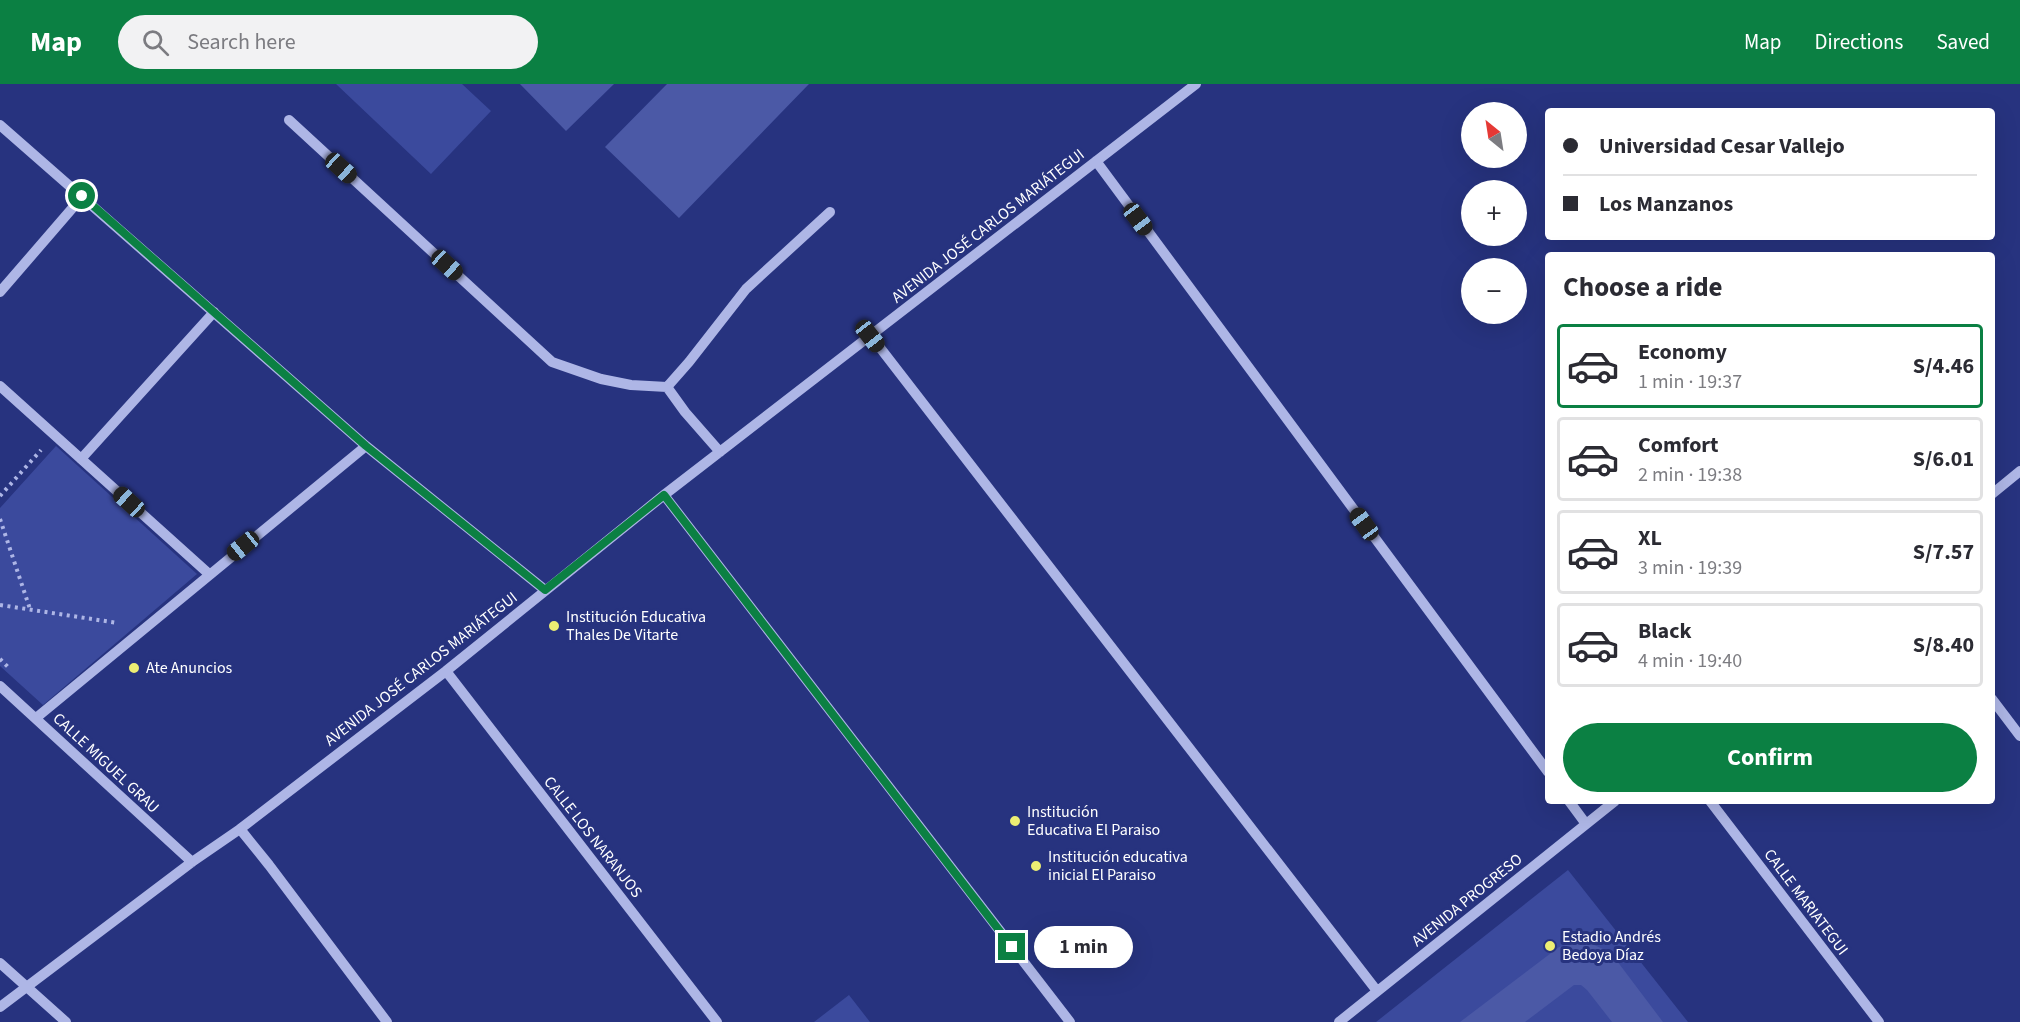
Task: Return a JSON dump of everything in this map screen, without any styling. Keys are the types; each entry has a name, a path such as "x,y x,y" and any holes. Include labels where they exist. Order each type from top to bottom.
{"street":[{"name":"AVENIDA JOSÉ CARLOS MARIÁTEGUI","path":"0,1007 192,862 240,829 446,671 664,495 1196,84"},
{"path":"288,120 552,362 601,379 631,385 667,387 720,452"},
{"path":"0,125 366,446 545,590"},
{"path":"1096,161 1545,768"},
{"path":"0,292 82,196"},
{"path":"667,387 746,289 830,212"},
{"path":"81,459 214,312"},
{"path":"870,336 1377,991"},
{"path":"0,387 208,574"},
{"path":"36,718 366,446"},
{"path":"1995,492 2020,471"},
{"path":"664,495 1070,1022"},
{"name":"CALLE LOS NARANJOS","path":"446,671 717,1022"},
{"name":"CALLE MIGUEL GRAU","path":"0,686 192,862"},
{"path":"1995,703 2020,736"},
{"path":"1571,804 1586,824"},
{"name":"AVENIDA PROGRESO","path":"1339,1022 1611,804"},
{"name":"CALLE MARIATEGUI","path":"1712,804 1878,1022"},
{"path":"240,829 387,1022"},
{"path":"0,963 66,1022"}],"path":[{"path":"0,496 54,435"},
{"path":"0,519 30,610"},
{"path":"0,605 121,624"}],"shaded area":[{"path":"336,84 462,84 491,111 431,174"},
{"path":"56,446 197,574 43,705 0,666 0,508"},
{"name":"Estadio Andrés Bedoya Díaz","path":"1568,870 1688,1022 1376,1022"},
{"path":"849,995 870,1022 814,1022"}],"building":[{"path":"520,84 614,84 566,131"},
{"path":"667,84 809,84 679,218 605,147"},
{"path":"1583,940 1603,949 1617,961 1663,1022 1612,1022 1587,990 1581,985 1574,985 1525,1022 1460,1022 1559,947"}],"place":[{"name":"Institución Educativa Thales De Vitarte","path":"554,626"},
{"name":"Ate Anuncios","path":"134,668"},
{"name":"Institución Educativa El Paraiso","path":"1015,821"},
{"name":"Institución educativa inicial El Paraiso","path":"1036,866"},
{"name":"Estadio Andrés Bedoya Díaz","path":"1550,946"}],"route":[{"path":"82,196 366,446 545,590 664,495 1012,947"}]}
